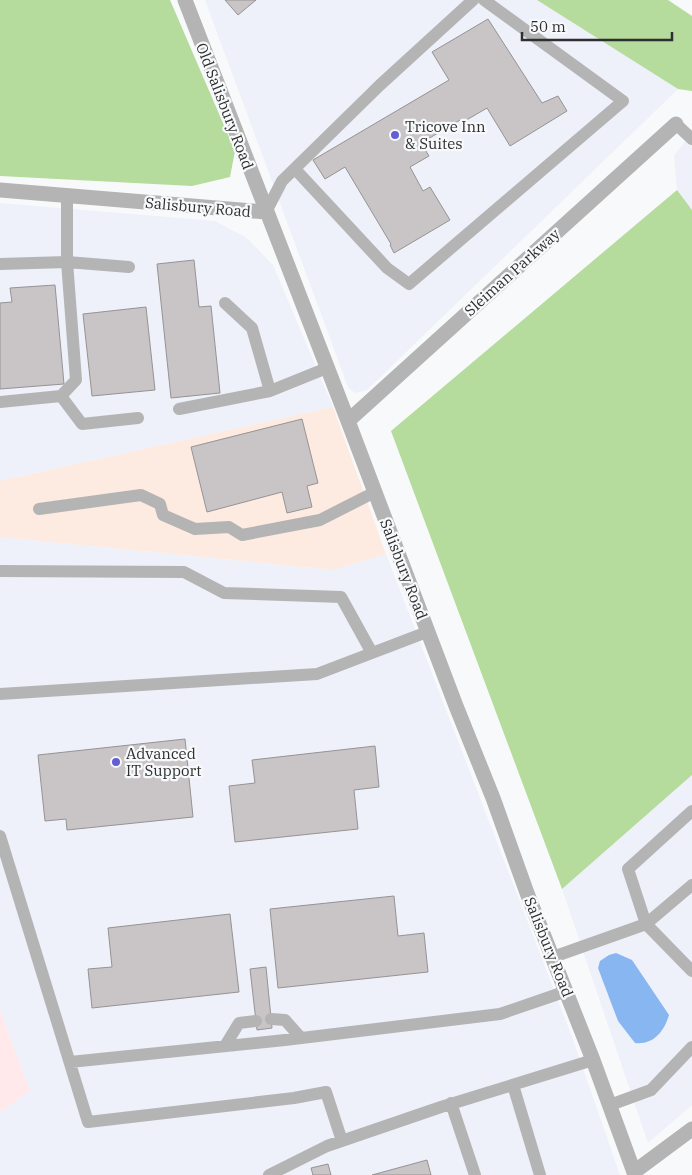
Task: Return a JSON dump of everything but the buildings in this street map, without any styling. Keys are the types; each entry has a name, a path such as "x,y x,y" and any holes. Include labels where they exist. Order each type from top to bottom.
{"street":[{"name":"Old Salisbury Road","path":"185,0 266,212"},
{"name":"Sleiman Parkway","path":"348,421 676,124"},
{"name":"Salisbury Road","path":"0,190 266,212 567,991 634,1173"},
{"path":"634,1173 692,1129"}],"lane":[{"path":"266,212 282,181 380,85 474,0"},
{"path":"295,169 387,268 409,284 623,101 484,0"},
{"path":"676,124 692,139"},
{"path":"0,402 60,396 76,380 67,262 67,196"},
{"path":"0,264 67,262 129,266"},
{"path":"225,303 252,328 270,391"},
{"path":"179,409 270,391 327,368"},
{"path":"60,396 82,424 138,418"},
{"path":"39,509 141,495 160,504 163,515 196,529 229,527 242,535 320,520 375,492"},
{"path":"0,570 184,572 224,593 341,597 372,653"},
{"path":"0,694 317,674 428,632"},
{"path":"692,811 628,869 646,924 692,971"},
{"path":"0,836 88,1122 294,1098 326,1092 342,1141"},
{"path":"553,957 646,924 692,884"},
{"path":"70,1062 300,1038 500,1014 567,991"},
{"path":"272,1019 285,1020 300,1038"},
{"path":"225,1046 239,1023 256,1021"},
{"path":"610,1105 651,1090 692,1048"},
{"path":"269,1175 326,1146 451,1104 593,1060"},
{"path":"513,1085 540,1175"},
{"path":"451,1104 475,1175"}],"shaded area":[{"path":"205,0 537,0 678,89 367,390 355,393 348,387"},
{"path":"692,133 692,210 677,190 674,155"},
{"path":"0,203 215,221 247,238 273,265 333,407 0,481"},
{"path":"333,407 386,554 333,570 0,537 0,481"},
{"path":"0,537 333,570 386,554 572,1037 620,1175 0,1175 0,1112 30,1091 0,1010"},
{"path":"692,775 692,1105 648,1143 562,889"},
{"path":"0,1010 30,1091 0,1112"}],"green space":[{"path":"0,0 170,0 235,151 230,177 192,186 0,176"},
{"path":"537,0 668,0 692,16 692,91 678,89"},
{"path":"677,190 692,210 692,775 562,889 391,431"}],"water":[{"path":"616,953 632,960 669,1015 661,1032 647,1042 635,1043 618,1021 598,968 600,961"}],"place":[{"name":"Tricove Inn & Suites","path":"395,135"},
{"name":"Advanced IT Support","path":"116,762"}]}
